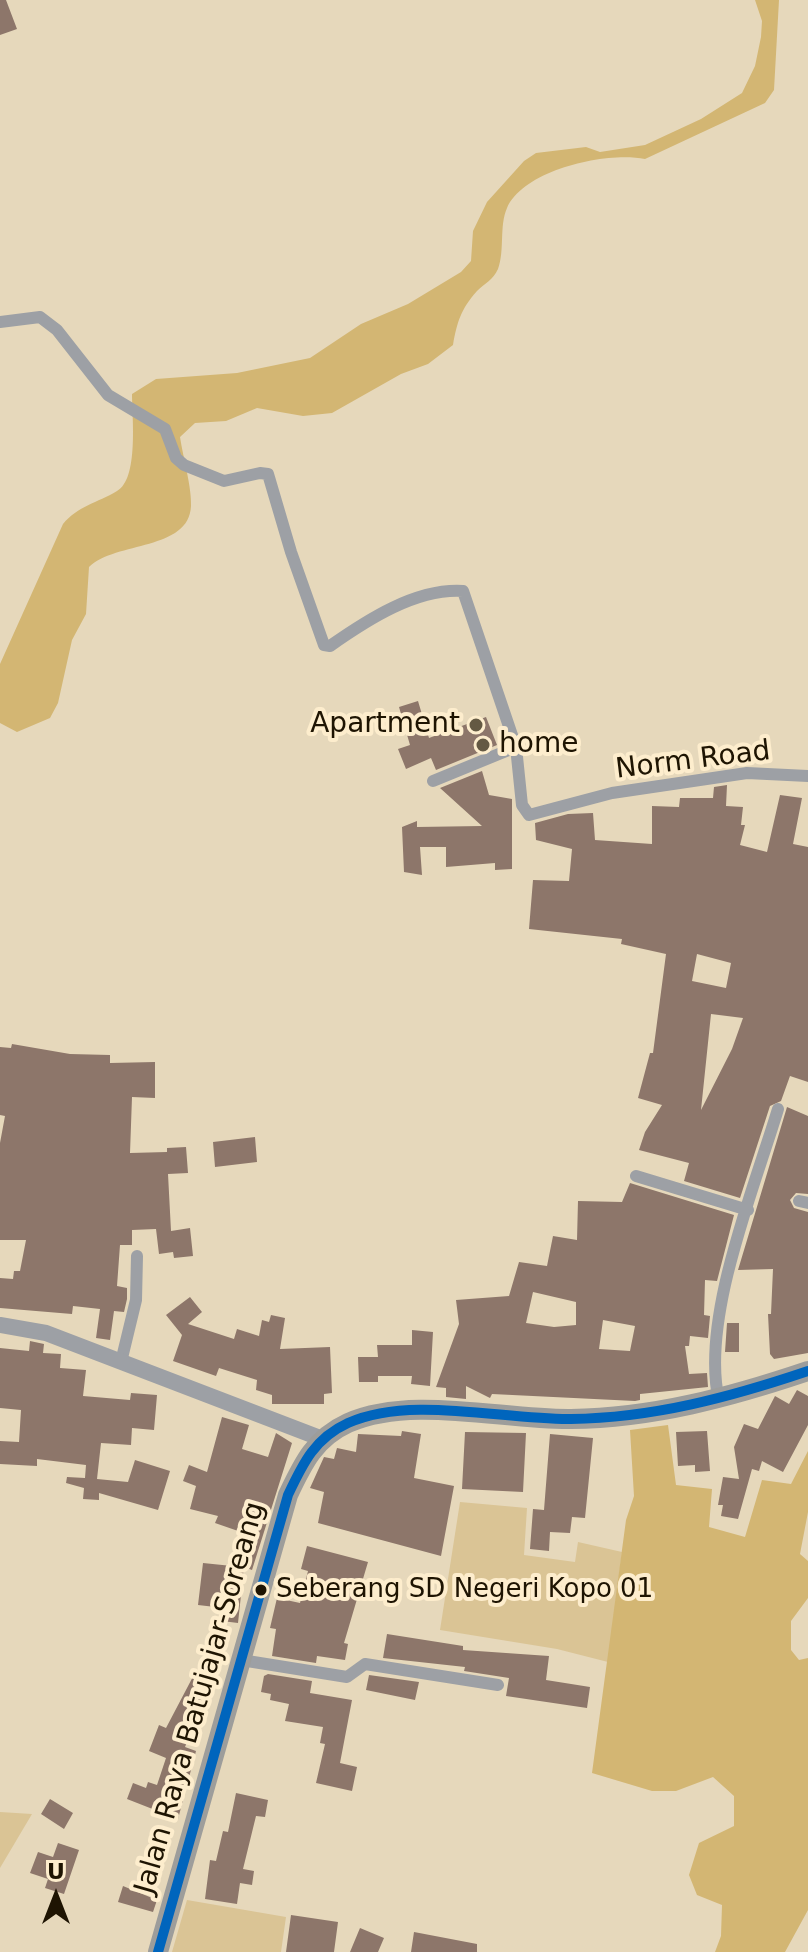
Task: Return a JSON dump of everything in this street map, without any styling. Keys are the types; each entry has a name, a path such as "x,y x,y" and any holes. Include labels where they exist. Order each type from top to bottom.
{"highway":[{"path":"320,1438 379,1413 416,1411 575,1419 719,1401 808,1371"},
{"name":"Jalan Raya Batujajar-Soreang","path":"158,1952 288,1495 304,1461 320,1438"}],"street":[{"name":"Norm Road","path":"0,322 40,317 57,330 108,395 165,429 175,455 184,465 224,481 268,474 291,552 324,645 330,646 391,609 429,596 465,594 516,747 522,805 529,815 612,793 747,773 808,776"},
{"path":"433,781 516,747"},
{"path":"719,1401 713,1352 748,1210 778,1109"},
{"path":"636,1176 748,1210"},
{"path":"121,1362 136,1300 137,1256"},
{"path":"0,1325 46,1333 320,1438"},
{"path":"241,1660 347,1677 365,1664 498,1685"}],"shaded area":[{"path":"755,0 779,0 774,90 765,103 645,159 610,158 568,166 548,173 516,194 503,222 500,262 496,273 463,310 453,345 428,364 401,374 332,413 303,416 257,408 226,421 195,423 180,437 191,499 187,520 178,531 165,538 116,553 89,567 86,614 72,640 58,703 50,718 17,732 0,723 0,664 63,524 81,509 117,491 129,474 133,447 132,394 156,379 237,373 310,358 361,324 408,304 461,272 471,261 473,231 487,202 524,161 536,153 586,147 600,152 645,145 701,119 742,93 755,66 761,37 762,21"},
{"path":"668,1425 676,1485 712,1489 709,1527 745,1537 762,1480 791,1484 808,1451 808,1512 800,1554 808,1561 808,1598 791,1621 791,1650 799,1660 808,1658 808,1910 785,1952 715,1952 721,1936 722,1905 697,1895 689,1875 699,1843 734,1826 734,1796 713,1777 676,1791 652,1791 592,1773 626,1520 634,1496 630,1430"},
{"path":"460,1502 527,1508 524,1555 575,1562 578,1542 622,1552 608,1662 557,1649 440,1630"},
{"path":"0,1812 32,1814 0,1868"},
{"path":"187,1900 286,1917 281,1952 172,1952"}],"building":[{"path":"0,0 6,0 17,29 0,35"},
{"path":"418,701 429,738 486,717 497,745 436,770 431,758 406,769 398,749 410,745 399,707"},
{"path":"482,771 489,795 512,799 512,869 495,870 495,863 446,867 446,847 420,847 422,875 404,872 402,827 417,821 417,827 482,826 440,788"},
{"path":"727,785 726,806 743,807 741,825 745,825 740,845 767,852 780,795 802,798 793,844 808,847 808,1082 790,1076 781,1101 770,1106 740,1198 684,1181 689,1163 639,1150 645,1132 662,1105 638,1098 650,1053 653,1053 666,954 621,944 622,939 529,929 533,880 569,881 572,849 536,840 535,823 568,814 593,813 595,840 652,844 652,806 679,807 680,798 713,798 714,787","holes":["697,954 731,963 726,988 692,981","711,1014 743,1018 732,1049 701,1110"]},
{"path":"12,1044 70,1054 110,1055 110,1063 155,1062 155,1098 132,1097 130,1153 167,1152 167,1148 186,1147 188,1173 168,1174 171,1231 190,1228 193,1256 174,1258 173,1252 159,1254 156,1229 132,1230 132,1245 120,1245 117,1286 127,1288 127,1299 124,1312 114,1311 110,1340 96,1338 100,1309 73,1306 72,1314 0,1308 0,1278 13,1279 14,1271 20,1271 26,1240 0,1240 0,1143 5,1116 0,1115 0,1047 11,1048"},
{"path":"787,1107 808,1116 808,1194 796,1193 790,1200 794,1208 808,1212 808,1353 774,1359 770,1354 768,1314 771,1314 773,1269 738,1270"},
{"path":"255,1137 257,1162 215,1167 213,1142"},
{"path":"630,1183 734,1215 717,1281 705,1280 704,1315 710,1316 708,1338 690,1336 689,1346 685,1346 689,1374 707,1373 708,1387 640,1394 640,1400 635,1401 492,1394 490,1398 466,1386 466,1399 446,1397 446,1388 436,1387 459,1324 456,1300 509,1296 519,1262 547,1266 553,1236 577,1240 578,1201 622,1202","holes":["533,1292 576,1302 576,1325 554,1327 526,1323","603,1320 635,1326 630,1351 599,1349"]},
{"path":"190,1297 202,1312 188,1324 234,1339 237,1329 259,1336 262,1320 269,1322 271,1315 285,1318 280,1349 330,1347 332,1393 324,1394 324,1404 272,1404 272,1395 256,1390 257,1380 219,1368 216,1376 173,1361 182,1335 166,1315"},
{"path":"727,1323 739,1323 739,1352 725,1352"},
{"path":"412,1330 433,1332 430,1386 411,1384 412,1376 378,1376 378,1382 359,1382 358,1357 378,1357 377,1345 412,1345"},
{"path":"30,1341 44,1344 43,1353 61,1354 60,1368 86,1370 83,1396 130,1400 131,1393 157,1395 154,1430 132,1428 131,1445 101,1443 97,1479 128,1482 135,1460 170,1471 158,1510 99,1493 99,1500 83,1499 84,1488 66,1483 67,1477 85,1478 86,1465 37,1459 37,1466 0,1464 0,1441 19,1442 21,1410 0,1408 0,1348 29,1351"},
{"path":"797,1390 808,1396 808,1425 783,1472 762,1461 759,1471 752,1469 738,1519 721,1516 723,1505 718,1505 723,1477 739,1479 734,1447 744,1424 758,1429 775,1396 789,1404"},
{"path":"222,1417 249,1425 242,1449 268,1457 276,1433 292,1443 252,1570 244,1567 238,1623 222,1621 224,1608 198,1605 203,1563 232,1566 241,1532 215,1523 218,1516 190,1509 196,1486 183,1481 189,1465 207,1472"},
{"path":"402,1431 421,1434 414,1478 454,1486 441,1556 318,1523 324,1492 310,1488 324,1457 334,1459 337,1448 356,1452 358,1434 401,1436"},
{"path":"707,1431 710,1471 695,1472 695,1465 678,1466 676,1432"},
{"path":"465,1432 526,1433 523,1492 462,1489"},
{"path":"550,1434 593,1438 585,1518 572,1517 570,1533 550,1532 549,1551 530,1549 533,1509 544,1510"},
{"path":"307,1546 368,1562 344,1643 348,1644 345,1660 317,1656 316,1663 272,1656 276,1629 270,1628 277,1598 300,1603 308,1571 301,1569"},
{"path":"387,1634 463,1646 463,1650 549,1656 546,1680 590,1687 587,1708 506,1696 509,1678 464,1671 465,1667 383,1658"},
{"path":"197,1669 214,1679 184,1735 189,1737 185,1747 196,1751 178,1819 127,1799 133,1783 146,1788 148,1782 157,1785 166,1758 149,1751 159,1725 166,1728"},
{"path":"268,1674 312,1681 310,1693 352,1700 340,1763 357,1767 352,1791 316,1783 325,1744 320,1743 323,1727 285,1721 289,1704 270,1700 271,1694 261,1692 264,1676"},
{"path":"369,1675 419,1682 415,1700 366,1690"},
{"path":"236,1793 268,1800 265,1817 256,1816 243,1869 254,1871 252,1885 240,1883 237,1904 205,1899 210,1860 216,1861 223,1831 228,1832"},
{"path":"50,1799 73,1813 64,1829 41,1814"},
{"path":"58,1843 79,1850 64,1894 45,1888 48,1879 30,1873 38,1852 53,1857"},
{"path":"123,1886 157,1900 153,1912 118,1902"},
{"path":"291,1915 338,1922 334,1952 286,1952"},
{"path":"360,1928 384,1938 378,1952 350,1952"},
{"path":"414,1932 477,1944 477,1952 411,1952"}],"transit line":[{"path":"158,1952 288,1495 318,1444 348,1423 373,1415 428,1410 571,1419 632,1415 721,1397 808,1371"}],"place":[{"name":"Apartment","path":"476,725"},
{"name":"home","path":"483,745"},
{"name":"Seberang SD Negeri Kopo 01","path":"261,1590"}]}
